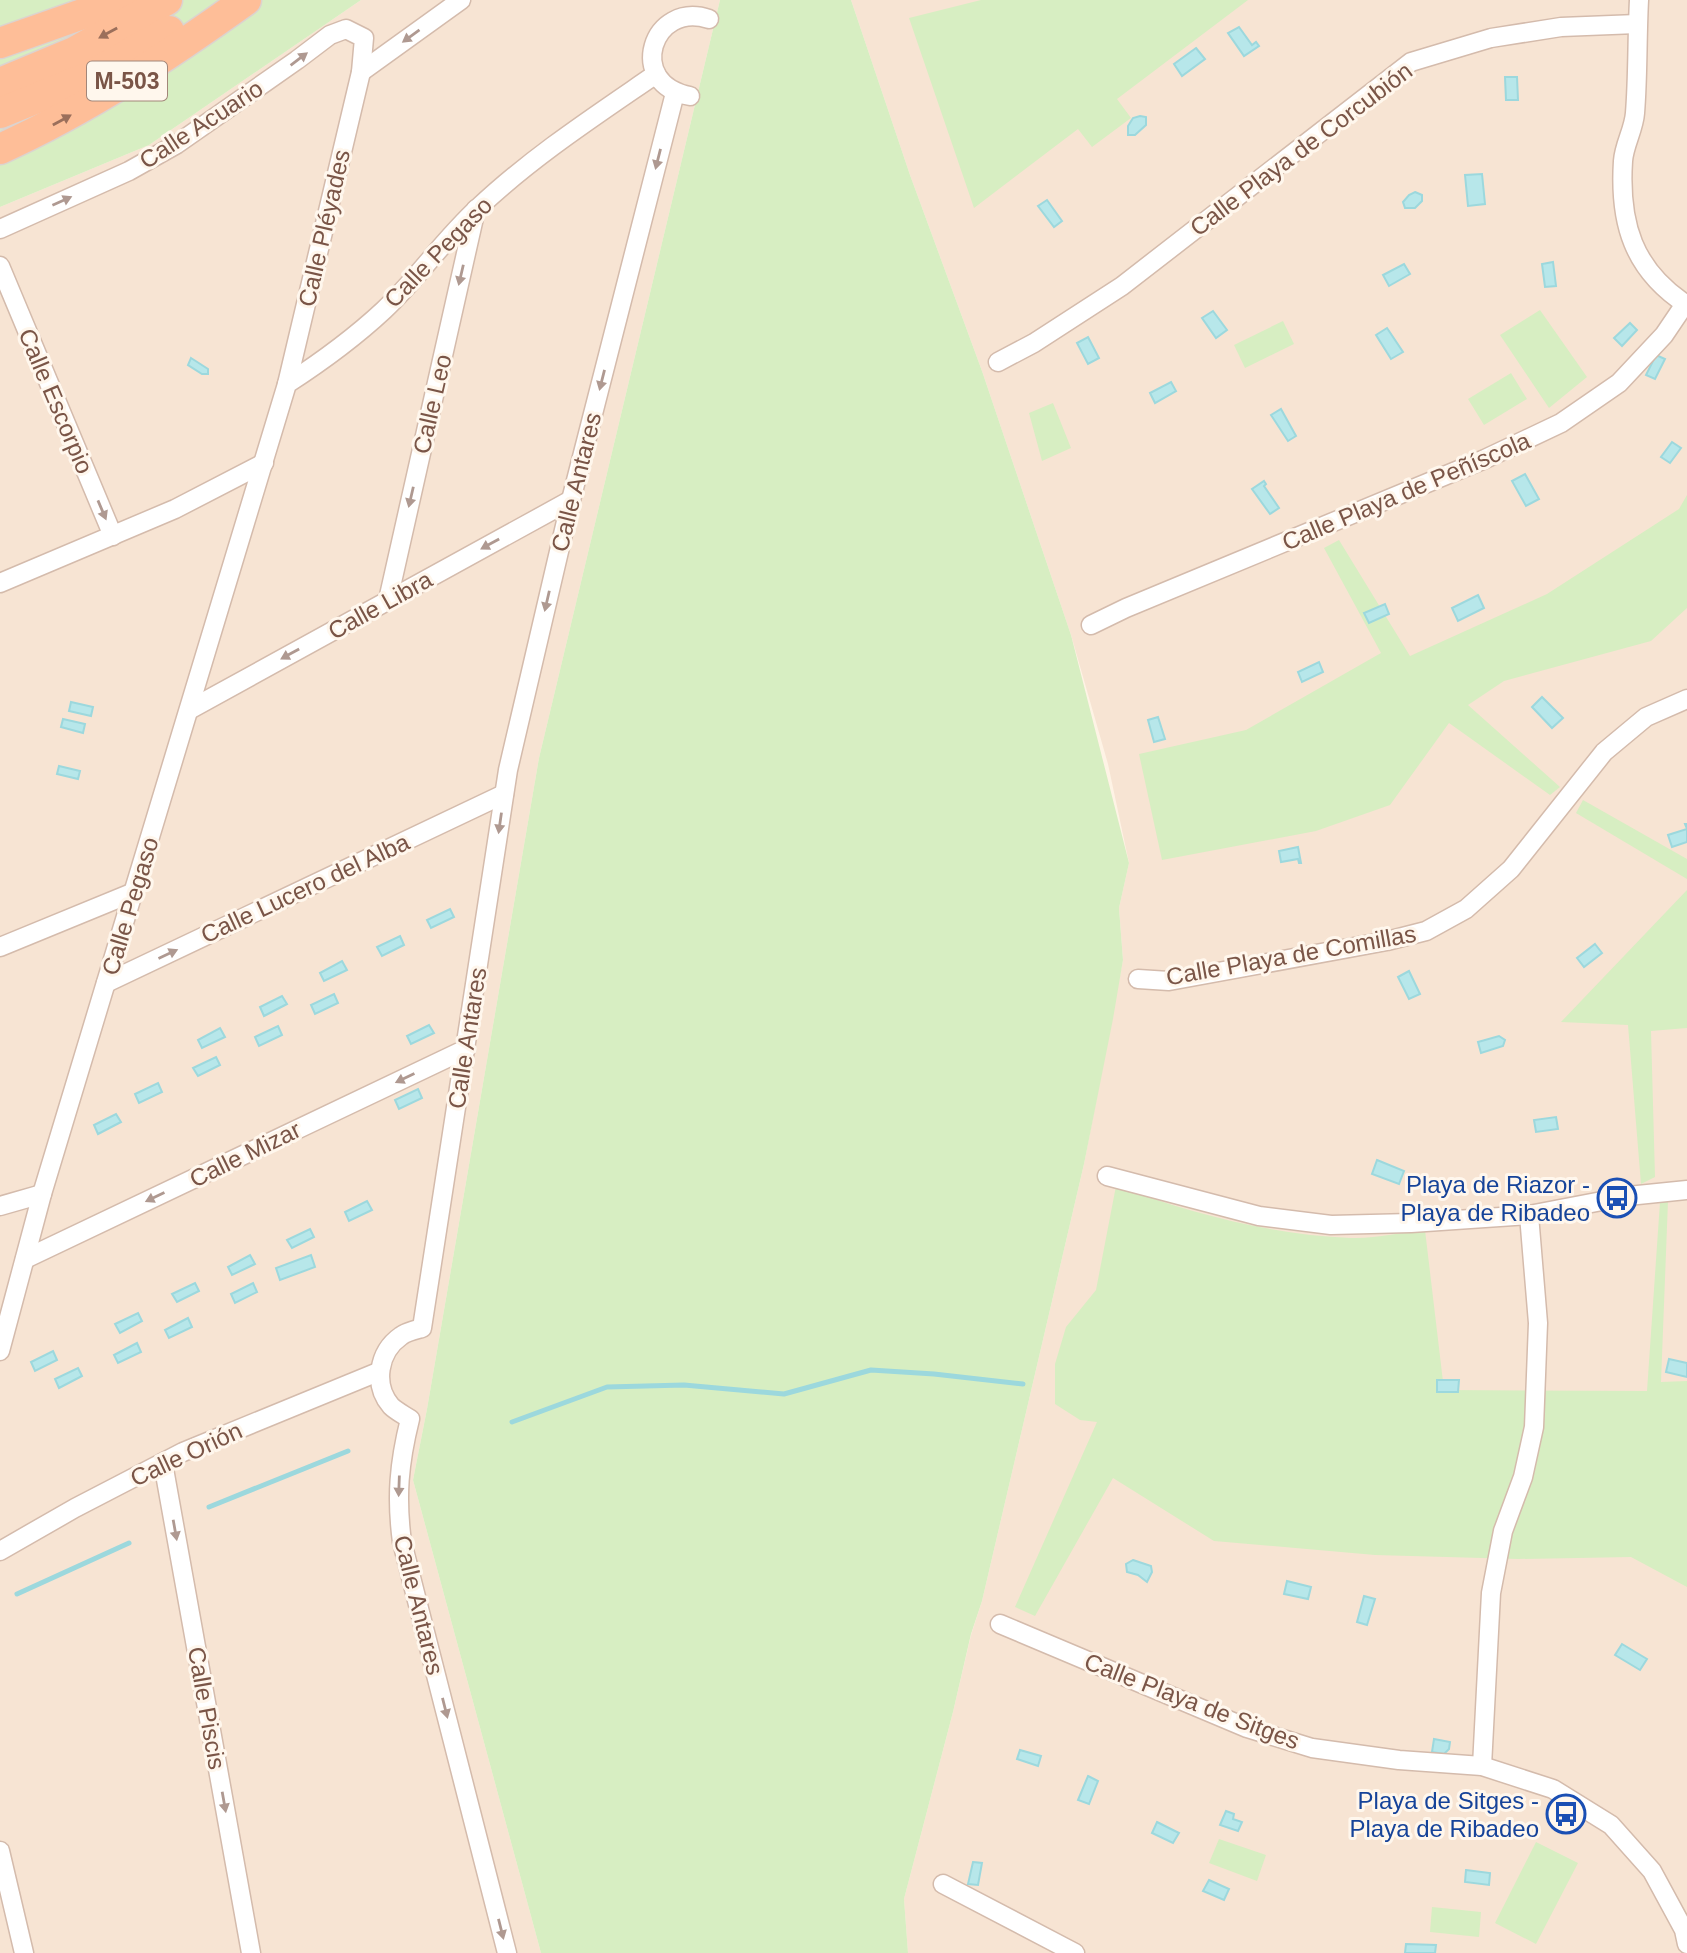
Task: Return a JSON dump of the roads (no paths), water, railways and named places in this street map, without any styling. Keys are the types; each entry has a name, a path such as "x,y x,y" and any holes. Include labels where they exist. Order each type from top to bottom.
{"highway":[{"path":"0,43 122,0"},
{"name":"M-503","path":"0,83 74,52 167,0"},
{"name":"M-503","path":"0,113 86,78 221,0"},
{"name":"M-503","path":"0,149 52,125 104,96 246,0"}],"street":[{"path":"361,72 461,0"},
{"path":"1639,0 1635,117 1623,159 1624,214 1633,247 1657,281 1686,304"},
{"path":"656,74 652,58 654,42 674,8 709,19"},
{"name":"Calle Playa de Corcubión","path":"998,362 1034,343 1122,286 1411,62 1491,38 1561,27 1637,24"},
{"name":"Calle Acuario","path":"0,229 129,171 177,144 330,35 346,29 363,37 361,72"},
{"name":"Calle Pléyades","path":"287,384 361,72"},
{"name":"Calle Antares","path":"507,1953 402,1542 398,1514 400,1460 410,1419 392,1407 382,1392 378,1372 388,1349 401,1335 422,1328 508,770 571,500 683,95 664,87 656,74"},
{"name":"Calle Pegaso","path":"0,1351 42,1194 287,384 326,359 385,309 476,209 571,132 656,74"},
{"name":"Calle Leo","path":"388,600 476,209"},
{"name":"Calle Escorpio","path":"0,266 113,536"},
{"name":"Calle Playa de Peñíscola","path":"1091,625 1126,608 1473,465 1561,423 1619,383 1664,335 1686,304"},
{"path":"0,583 175,509 264,463"},
{"name":"Calle Libra","path":"189,710 571,500"},
{"name":"Calle Playa de Comillas","path":"1138,979 1169,981 1387,941 1426,931 1466,909 1511,869 1604,752 1646,717 1687,699"},
{"name":"Calle Lucero del Alba","path":"106,983 504,794"},
{"path":"0,947 134,892"},
{"name":"Calle Mizar","path":"24,1259 466,1048"},
{"path":"1107,1177 1259,1216 1331,1225 1529,1215 1628,1196 1687,1190"},
{"path":"0,1206 42,1194"},
{"path":"1482,1766 1491,1593 1503,1531 1523,1477 1534,1427 1538,1323 1529,1215"},
{"name":"Calle Orión","path":"0,1552 75,1508 163,1463 251,1423 378,1372"},
{"name":"Calle Piscis","path":"163,1463 251,1953"},
{"name":"Calle Playa de Sitges","path":"1000,1624 1247,1728 1312,1748 1398,1760 1482,1766 1553,1789 1611,1825 1652,1871 1684,1930 1687,1944"},
{"path":"0,1851 24,1953"},
{"path":"943,1884 1074,1953"}],"water":[{"path":"1239,27 1252,45 1256,42 1259,46 1244,56 1228,33"},
{"path":"1196,48 1205,59 1182,76 1174,64"},
{"path":"1505,77 1517,77 1518,100 1506,100"},
{"path":"1146,117 1146,125 1135,135 1128,135 1128,126 1133,118"},
{"path":"1482,174 1485,204 1468,206 1465,175"},
{"path":"1415,192 1422,195 1422,201 1415,208 1405,208 1403,202"},
{"path":"1047,200 1062,221 1054,227 1038,206"},
{"path":"1553,262 1556,286 1545,287 1542,264"},
{"path":"1404,264 1410,274 1389,286 1383,275"},
{"path":"1213,311 1227,330 1216,338 1202,318"},
{"path":"1630,323 1637,330 1622,346 1614,338"},
{"path":"1387,328 1403,352 1391,359 1376,335"},
{"path":"1088,337 1099,358 1088,364 1077,343"},
{"path":"1656,355 1665,359 1655,379 1646,375"},
{"path":"191,358 208,369 208,374 202,374 188,365"},
{"path":"1171,382 1176,391 1155,403 1150,393"},
{"path":"1281,409 1296,436 1288,441 1271,415"},
{"path":"1672,442 1681,448 1670,463 1661,457"},
{"path":"1525,474 1539,499 1526,506 1512,481"},
{"path":"1264,481 1264,486 1279,508 1270,514 1252,489"},
{"path":"1478,595 1484,608 1458,621 1452,608"},
{"path":"1385,604 1389,614 1369,623 1364,613"},
{"path":"1319,662 1323,672 1302,682 1298,672"},
{"path":"1542,697 1563,718 1552,728 1532,707"},
{"path":"71,702 93,707 91,716 69,711"},
{"path":"1158,717 1165,739 1154,742 1148,720"},
{"path":"63,719 85,724 83,733 61,727"},
{"path":"59,766 80,771 78,779 57,774"},
{"path":"1687,829 1687,842 1672,847 1668,835"},
{"path":"1298,847 1301,863 1298,859 1281,862 1279,851"},
{"path":"450,909 454,917 431,928 427,920"},
{"path":"400,936 404,945 382,956 377,947"},
{"path":"1595,944 1602,953 1584,967 1577,958"},
{"path":"342,961 347,970 324,981 320,973"},
{"path":"1409,971 1420,994 1409,999 1398,977"},
{"path":"334,994 338,1003 315,1014 311,1005"},
{"path":"282,996 287,1004 264,1016 260,1007"},
{"path":"429,1025 434,1033 411,1044 407,1036"},
{"path":"278,1026 282,1035 259,1046 255,1037"},
{"path":"220,1028 225,1037 202,1048 198,1040"},
{"path":"1499,1036 1505,1040 1503,1046 1481,1053 1478,1042"},
{"path":"216,1057 220,1065 198,1076 193,1068"},
{"path":"158,1083 162,1092 139,1103 135,1094"},
{"path":"418,1089 422,1098 399,1109 395,1100"},
{"path":"116,1114 121,1122 98,1134 94,1125"},
{"path":"1556,1117 1558,1129 1536,1132 1534,1120"},
{"path":"1377,1160 1404,1171 1399,1184 1372,1174"},
{"path":"367,1201 372,1210 349,1221 345,1212"},
{"path":"310,1229 314,1237 292,1248 287,1240"},
{"path":"250,1255 255,1264 232,1275 228,1267"},
{"path":"311,1255 315,1267 280,1280 276,1268"},
{"path":"195,1283 199,1291 177,1302 172,1294"},
{"path":"253,1283 257,1292 235,1303 231,1294"},
{"path":"138,1313 142,1321 120,1333 115,1324"},
{"path":"188,1318 192,1327 169,1338 165,1330"},
{"path":"137,1343 141,1352 118,1363 114,1355"},
{"path":"53,1351 57,1360 35,1371 31,1362"},
{"path":"1669,1359 1687,1363 1687,1377 1666,1372"},
{"path":"78,1368 82,1376 59,1388 55,1379"},
{"path":"1437,1380 1459,1380 1458,1392 1437,1392"},
{"path":"1133,1560 1151,1566 1152,1572 1147,1582 1138,1575 1127,1572 1126,1564"},
{"path":"1287,1581 1311,1587 1308,1599 1284,1594"},
{"path":"1364,1596 1375,1599 1367,1625 1357,1622"},
{"path":"1622,1644 1647,1659 1640,1670 1615,1655"},
{"path":"1434,1739 1450,1742 1449,1749 1444,1754 1432,1752"},
{"path":"1020,1750 1041,1756 1038,1766 1017,1759"},
{"path":"1088,1776 1098,1781 1089,1804 1078,1800"},
{"path":"1226,1811 1234,1814 1233,1819 1242,1822 1238,1831 1220,1825"},
{"path":"1157,1822 1179,1833 1173,1843 1152,1833"},
{"path":"973,1862 982,1863 978,1885 968,1884"},
{"path":"1466,1870 1490,1873 1489,1885 1465,1882"},
{"path":"1209,1880 1229,1889 1224,1900 1203,1891"},
{"path":"1406,1944 1436,1945 1435,1953 1405,1953"}],"waterway":[{"path":"512,1422 607,1387 684,1385 784,1394 871,1370 1023,1384"},
{"path":"209,1507 348,1451"},
{"path":"17,1594 129,1543"}],"place":[{"name":"Playa de Riazor - Playa de Ribadeo","path":"1617,1198"},
{"name":"Playa de Sitges - Playa de Ribadeo","path":"1566,1814"}]}
